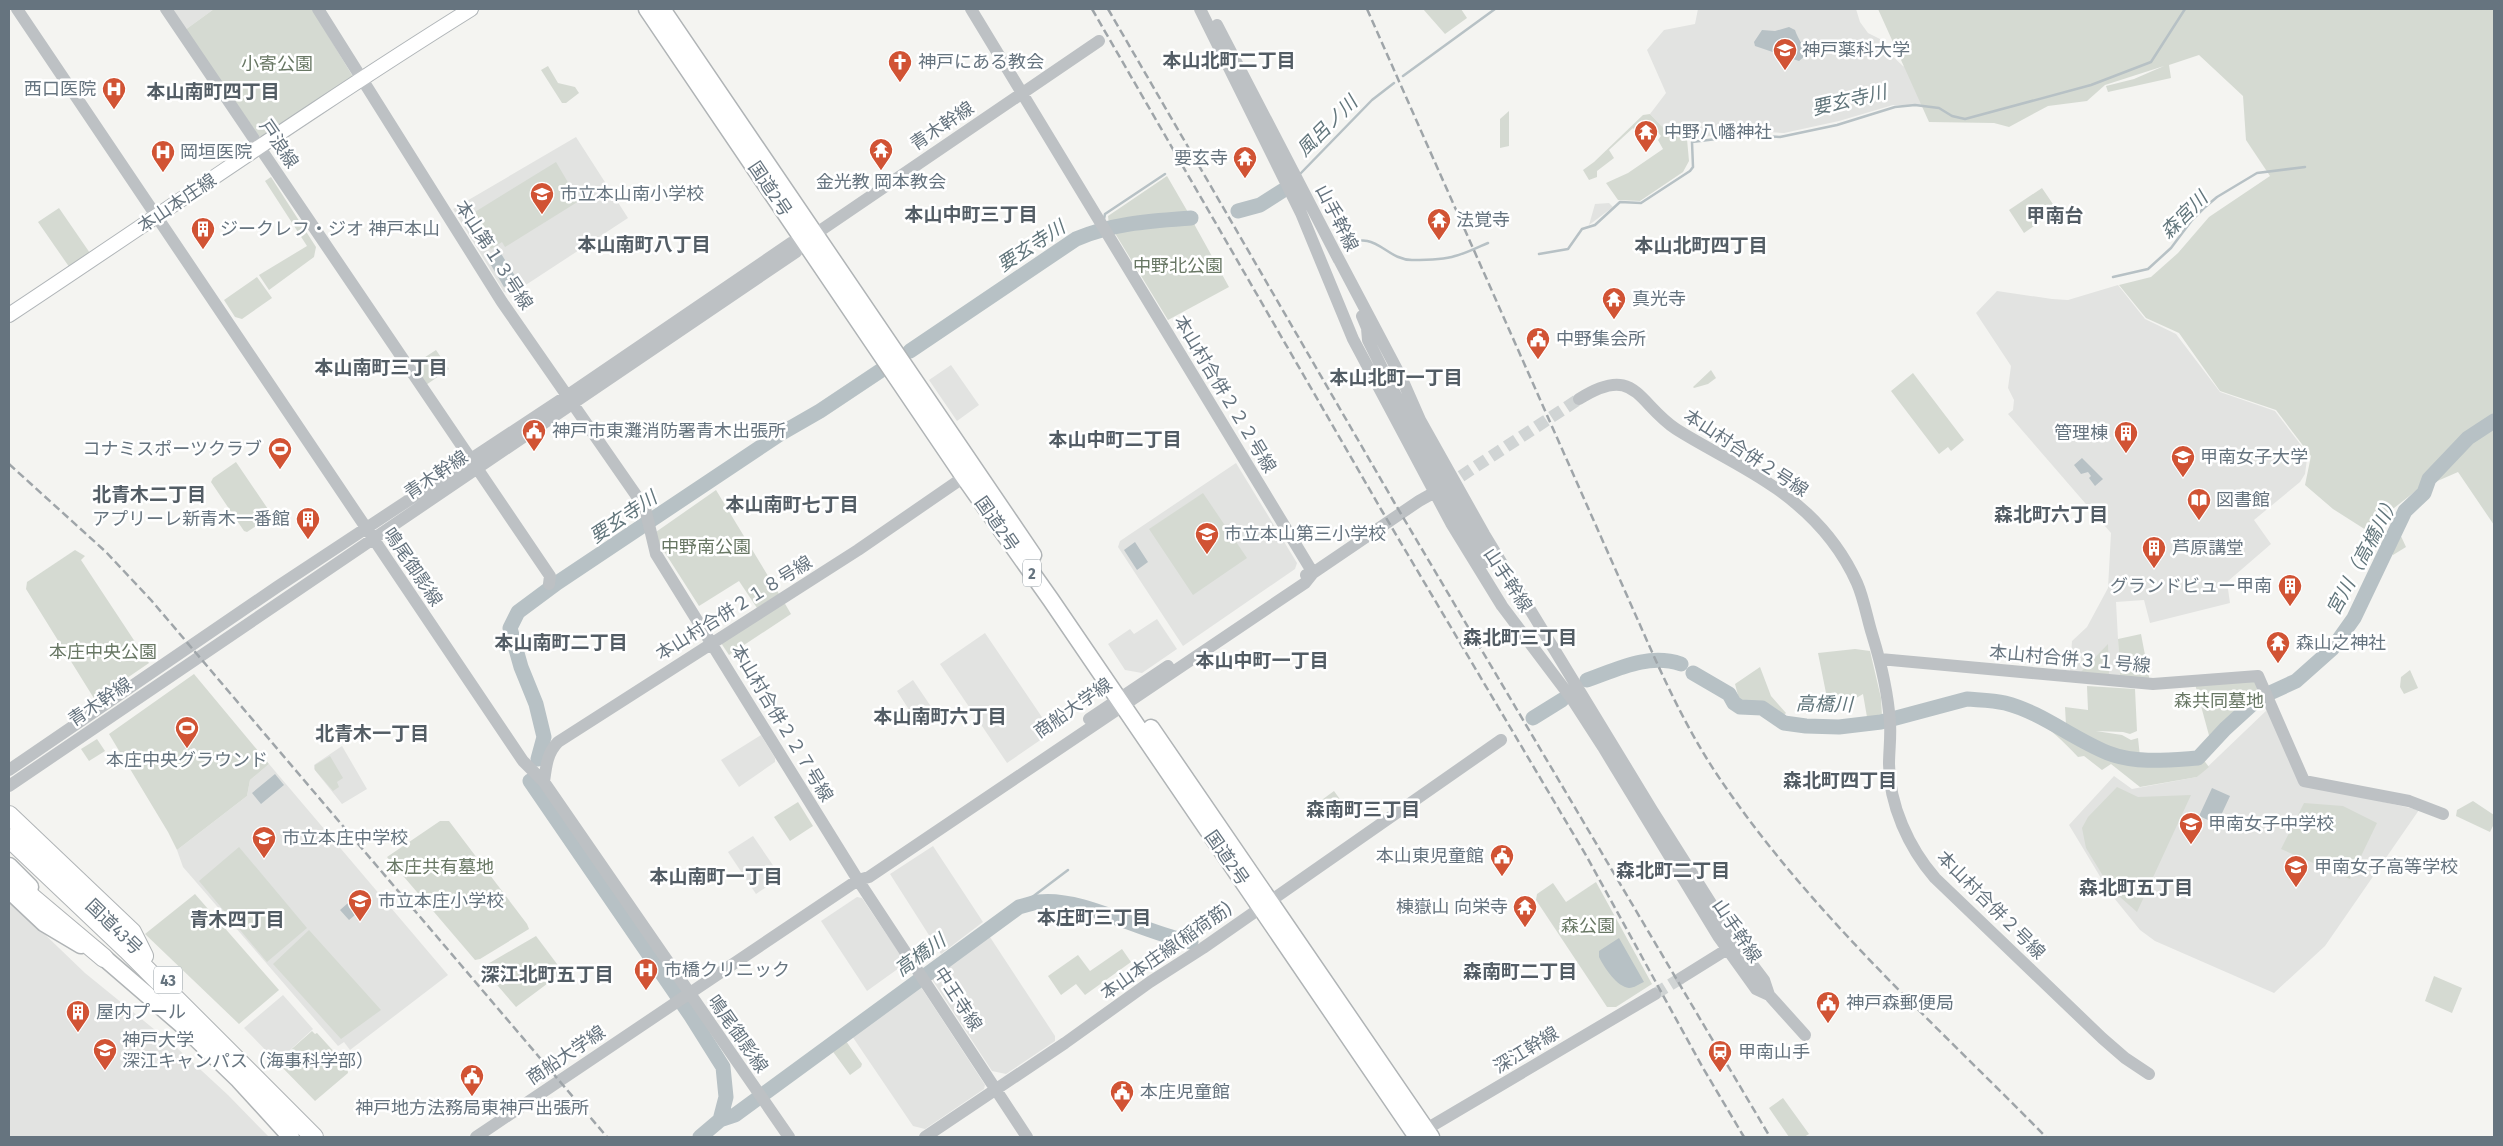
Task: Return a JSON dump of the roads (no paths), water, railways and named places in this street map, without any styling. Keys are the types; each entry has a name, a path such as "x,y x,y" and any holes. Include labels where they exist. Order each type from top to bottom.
{"highway":[{"name":"国道2号","path":"647,9 810,237 1421,1135"},
{"name":"国道2号","path":"662,9 964,477 1125,699"},
{"path":"9,815 132,932 144,956"},
{"name":"国道43号","path":"9,825 144,956 324,1137"},
{"path":"9,838 127,950 314,1137"},
{"path":"9,853 233,1069 300,1137"},
{"name":"国道43号","path":"9,866 104,958 181,1024 239,1080 291,1137"},
{"path":"12,886 104,958"}],"main road":[{"name":"本山本庄線","path":"9,316 361,77 470,9"}],"street":[{"name":"鳴尾御影線","path":"17,9 523,761 544,782 683,999 761,1097 789,1137"},
{"name":"戸浪線","path":"166,9 550,576 549,584"},
{"name":"本山第１３号線","path":"318,9 502,302 645,508 649,525"},
{"path":"971,9 1022,94"},
{"name":"山手幹線","path":"1200,9 1292,182 1336,254 1453,482 1732,947"},
{"name":"山手幹線","path":"1209,9 1292,182 1353,339 1439,490 1502,606 1572,699 1732,947 1764,980 1769,995 1805,1034"},
{"name":"青木幹線","path":"9,786 369,534 796,252 810,237 1099,41"},
{"name":"本山村合併２２２号線","path":"1022,94 1313,573"},
{"name":"山手幹線","path":"1336,254 1367,328 1368,340 1439,490 1487,562"},
{"name":"山手幹線","path":"1322,260 1333,277 1358,331 1368,340"},
{"name":"本山村合併２号線","path":"1579,399 1601,386 1614,384 1641,395 1674,427 1778,490 1814,520 1830,539 1857,584 1880,659 1890,723 1889,764 1895,803 1910,842 1922,863 1935,878 2102,1038 2125,1058 2149,1074"},
{"name":"本山村合併２１８号線","path":"544,782 552,747 558,742 858,550 964,477"},
{"name":"商船大学線","path":"476,1137 858,880 869,877 1300,577 1313,573 1439,490"},
{"name":"本山村合併２２７号線","path":"649,525 656,554 858,880"},
{"name":"青木幹線","path":"9,770 202,641 277,587 369,534"},
{"name":"本山村合併３１号線","path":"1880,659 2153,684 2260,679 2304,781 2409,801 2444,814"},
{"name":"本山本庄線(稲荷筋)","path":"925,1137 995,1088 1065,1043 1500,740"},
{"name":"中王寺線","path":"858,880 1027,1137"},
{"path":"1681,978 1732,947"},
{"name":"深江幹線","path":"1421,1135 1655,994"}],"waterway":[{"name":"風呂ノ川","path":"1403,76 1495,9"},
{"name":"要玄寺川","path":"1539,254 1568,249 1582,229 1595,225 1620,202 1641,203 1690,171 1693,167 1692,142 1749,135 1780,137 1837,125 1895,107 1915,105 1939,108 1952,116 1965,119 2091,85 2151,62 2185,9"},
{"name":"風呂ノ川","path":"1300,174 1372,100 1394,83"},
{"name":"森宮川","path":"2113,277 2148,269 2171,248 2192,220 2204,208 2217,197 2257,173 2305,167"},
{"path":"1104,219 1105,214 1165,174"},
{"name":"要玄寺川","path":"1238,211 1260,205 1282,191"},
{"name":"要玄寺川","path":"910,351 1076,239 1118,226 1191,218"},
{"path":"1344,247 1355,242 1372,242 1403,259 1428,260 1459,255 1488,243"},
{"name":"要玄寺川","path":"538,759 544,737 536,704 521,667 510,628 518,612 557,583 780,434 820,411 880,371"},
{"name":"宮川（高橋川）","path":"1693,673 1729,694 1734,703 1740,707 1762,708 1784,723 1839,727 1881,722 1967,699 1986,700 2018,707 2108,753 2141,760 2198,758 2225,729 2259,698 2296,681 2332,649 2354,618 2405,511 2424,493 2429,479 2468,438 2494,421"},
{"name":"高橋川","path":"1587,680 1645,661 1657,660 1681,664"},
{"name":"高橋川","path":"1533,718 1562,700"},
{"name":"要玄寺川","path":"530,781 691,1016 723,1067 726,1097 720,1120"},
{"name":"森宮川","path":"1019,907 1068,870"},
{"name":"高橋川","path":"700,1137 720,1120 735,1115 1019,907 1038,902 1074,905 1094,910 1154,932 1191,942"}],"tunnel":[{"path":"1446,486 1579,399"},
{"path":"1655,994 1681,978"}],"railway":[{"path":"1092,9 1382,511 1587,857 1703,1068 1744,1137"},
{"path":"1108,9 1394,502 1770,1137"},
{"path":"1367,9 1655,659 1678,708 1704,755 1750,821 1829,916 1914,1006 2046,1137"},
{"path":"9,464 106,552 151,600 607,1137"}],"place":[{"name":"神戸薬科大学","path":"1785,71"},
{"name":"神戸にある教会","path":"900,83"},
{"name":"西口医院","path":"114,110"},
{"name":"中野八幡神社","path":"1646,153"},
{"name":"金光教 岡本教会","path":"881,171"},
{"name":"岡垣医院","path":"163,173"},
{"name":"要玄寺","path":"1245,179"},
{"name":"市立本山南小学校","path":"542,215"},
{"name":"法覚寺","path":"1439,241"},
{"name":"ジークレフ・ジオ 神戸本山","path":"203,250"},
{"name":"真光寺","path":"1614,320"},
{"name":"中野集会所","path":"1538,360"},
{"name":"神戸市東灘消防署青木出張所","path":"534,452"},
{"name":"管理棟","path":"2126,454"},
{"name":"コナミスポーツクラブ","path":"280,470"},
{"name":"甲南女子大学","path":"2183,478"},
{"name":"図書館","path":"2199,521"},
{"name":"アプリーレ新青木一番館","path":"308,540"},
{"name":"市立本山第三小学校","path":"1207,555"},
{"name":"芦原講堂","path":"2154,569"},
{"name":"グランドビュー甲南","path":"2290,607"},
{"name":"森山之神社","path":"2278,664"},
{"name":"本庄中央グラウンド","path":"187,749"},
{"name":"甲南女子中学校","path":"2191,845"},
{"name":"市立本庄中学校","path":"264,859"},
{"name":"本山東児童館","path":"1502,877"},
{"name":"甲南女子高等学校","path":"2296,888"},
{"name":"市立本庄小学校","path":"360,922"},
{"name":"棟嶽山 向栄寺","path":"1525,928"},
{"name":"市橋クリニック","path":"646,991"},
{"name":"神戸森郵便局","path":"1828,1024"},
{"name":"屋内プール","path":"78,1033"},
{"name":"神戸大学 深江キャンパス（海事科学部）","path":"105,1071"},
{"name":"甲南山手","path":"1720,1073"},
{"name":"神戸地方法務局東神戸出張所","path":"472,1097"},
{"name":"本庄児童館","path":"1122,1113"}],"district":[{"name":"本山北町二丁目","path":"1229,60"},
{"name":"本山南町四丁目","path":"213,91"},
{"name":"本山中町三丁目","path":"971,214"},
{"name":"甲南台","path":"2055,215"},
{"name":"本山南町八丁目","path":"644,244"},
{"name":"本山北町四丁目","path":"1701,245"},
{"name":"本山南町三丁目","path":"381,367"},
{"name":"本山北町一丁目","path":"1396,377"},
{"name":"本山中町二丁目","path":"1115,439"},
{"name":"北青木二丁目","path":"149,494"},
{"name":"本山南町七丁目","path":"792,504"},
{"name":"森北町六丁目","path":"2051,514"},
{"name":"森北町三丁目","path":"1520,637"},
{"name":"本山南町二丁目","path":"561,642"},
{"name":"本山中町一丁目","path":"1262,660"},
{"name":"本山南町六丁目","path":"940,716"},
{"name":"北青木一丁目","path":"372,733"},
{"name":"森北町四丁目","path":"1840,780"},
{"name":"森南町三丁目","path":"1363,809"},
{"name":"森北町二丁目","path":"1673,870"},
{"name":"本山南町一丁目","path":"716,876"},
{"name":"森北町五丁目","path":"2136,887"},
{"name":"本庄町三丁目","path":"1094,917"},
{"name":"青木四丁目","path":"237,919"},
{"name":"森南町二丁目","path":"1520,971"},
{"name":"深江北町五丁目","path":"547,974"}],"park label":[{"name":"小寄公園","path":"277,64"},
{"name":"中野北公園","path":"1178,266"},
{"name":"中野南公園","path":"706,547"},
{"name":"本庄中央公園","path":"103,652"},
{"name":"森共同墓地","path":"2219,701"},
{"name":"本庄共有墓地","path":"440,867"},
{"name":"森公園","path":"1588,926"}]}
